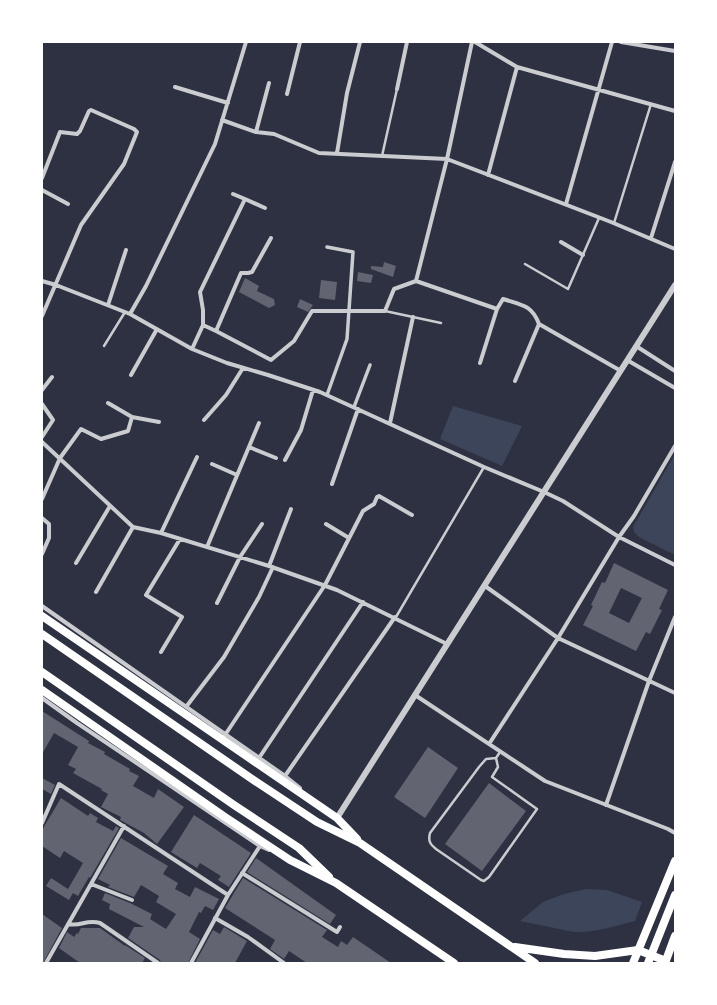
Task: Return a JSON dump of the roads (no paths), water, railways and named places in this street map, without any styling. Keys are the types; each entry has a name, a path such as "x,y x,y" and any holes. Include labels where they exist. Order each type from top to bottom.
{"main road":[{"path":"42,616 260,767 337,818 360,843"},
{"path":"42,634 252,779 317,822 360,843 535,963"},
{"path":"42,672 234,805 299,848 336,884"},
{"path":"42,690 225,817 290,860 336,884 454,963"},
{"path":"633,963 675,861"},
{"path":"648,963 675,895"},
{"path":"512,947 564,954 595,956 638,950 666,962 675,936"}],"street":[{"path":"130,314 146,286 215,144 246,42"},
{"path":"287,94 300,42"},
{"path":"337,153 347,93 360,42"},
{"path":"398,89 407,42"},
{"path":"416,281 447,159 472,42"},
{"path":"475,42 517,67 675,112"},
{"path":"566,204 612,42"},
{"path":"621,42 675,51"},
{"path":"488,175 517,67"},
{"path":"256,132 269,83"},
{"path":"175,87 228,104"},
{"path":"42,178 60,132 77,134 80,131 89,111 91,110 134,129 137,133 124,164 81,224 42,316"},
{"path":"222,120 256,132 274,134 318,153 447,159 599,217 675,249"},
{"path":"651,238 675,162"},
{"path":"42,190 68,204"},
{"path":"233,194 265,208"},
{"path":"192,349 203,325 203,310 200,292 245,199"},
{"path":"216,330 241,274 252,272 271,238"},
{"path":"562,242 583,255"},
{"path":"327,247 353,252 347,340 327,395"},
{"path":"108,305 126,250"},
{"path":"42,280 130,314 192,349 227,364 268,375 327,395 484,467 544,492 563,501 619,537 675,565"},
{"path":"203,325 216,330 271,360 294,341 312,311 385,310 394,289 416,281 497,309"},
{"path":"337,818 675,285"},
{"path":"480,363 497,309 503,299 523,305 535,313 539,324 621,371"},
{"path":"390,423 413,317"},
{"path":"515,381 539,324"},
{"path":"131,375 158,329"},
{"path":"636,346 675,371"},
{"path":"627,360 675,388"},
{"path":"332,484 370,366"},
{"path":"204,420 226,395 243,368"},
{"path":"42,390 52,377"},
{"path":"286,460 302,430 313,390"},
{"path":"108,403 132,417 159,422"},
{"path":"42,404 53,420 42,437"},
{"path":"42,499 60,458 81,429 101,439 128,431 132,417"},
{"path":"208,547 259,423"},
{"path":"42,442 133,527 180,538 271,566 363,602 448,644"},
{"path":"489,744 558,638 619,537 634,516 675,446"},
{"path":"249,447 276,458"},
{"path":"161,533 197,457"},
{"path":"212,464 237,475"},
{"path":"226,735 324,586 363,511 374,504 379,496 412,515"},
{"path":"76,563 110,506"},
{"path":"186,707 224,657 259,596 291,509"},
{"path":"42,518 49,524 49,538 42,554"},
{"path":"217,603 240,557 262,524"},
{"path":"326,524 349,538"},
{"path":"96,592 133,527"},
{"path":"161,652 182,617 146,595 180,538"},
{"path":"485,586 558,638 675,692"},
{"path":"259,758 363,602"},
{"path":"42,606 285,776 325,810"},
{"path":"285,776 395,617"},
{"path":"606,805 649,681 675,617"},
{"path":"415,695 545,780 675,833"},
{"path":"42,698 260,846 290,860"},
{"path":"42,823 60,784 228,895"},
{"path":"46,963 124,826"},
{"path":"191,963 228,895 260,846"},
{"path":"242,873 337,932 340,927"},
{"path":"91,884 132,900"},
{"path":"215,918 248,937 284,963"},
{"path":"68,924 74,925 92,921 100,923 158,963"}],"lane":[{"path":"382,156 398,89"},
{"path":"614,223 651,104"},
{"path":"525,264 568,289 599,217"},
{"path":"385,310 441,324"},
{"path":"104,346 125,312"},
{"path":"395,617 484,467"},
{"path":"496,758 486,759 479,767 430,833 428,839 436,849 484,881 489,877 537,809 492,776 498,767 496,758 500,752"}]}
